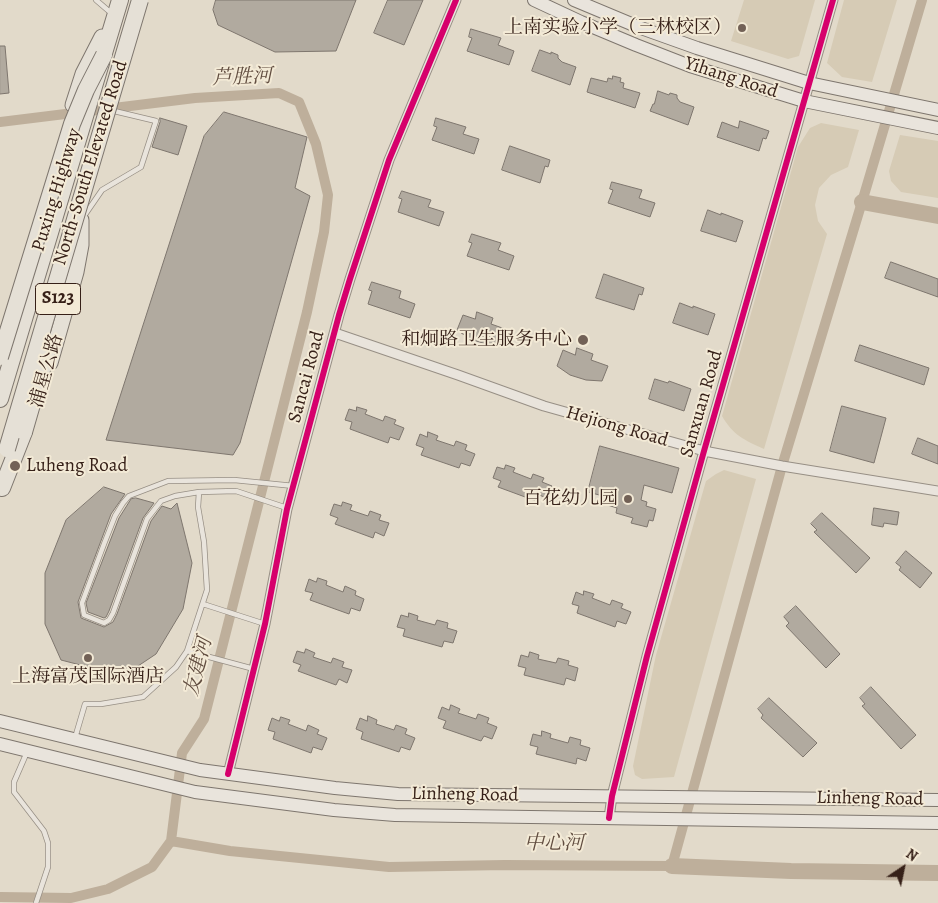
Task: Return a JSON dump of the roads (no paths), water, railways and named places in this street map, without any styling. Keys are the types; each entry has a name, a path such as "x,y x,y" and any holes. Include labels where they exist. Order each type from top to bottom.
{"highway":[{"name":"North-South Elevated Road","path":"0,471 140,0"},
{"name":"North-South Elevated Road","path":"0,399 104,55 114,4"},
{"path":"0,357 72,124 86,90 104,55"},
{"path":"1,491 24,432 84,224 96,146"}],"main road":[{"name":"Puxing Highway","path":"81,220 148,0"},
{"name":"Yihang Road","path":"534,0 581,22 690,66 804,101 938,128"},
{"name":"Yihang Road","path":"574,0 641,28 697,48 809,83 932,108"},
{"path":"0,343 69,133 81,93 83,74 102,38 114,4"},
{"name":"Puxing Highway","path":"0,380 69,133"},
{"name":"浦星公路","path":"1,491 29,434 76,272 81,220"},
{"name":"Linheng Road","path":"0,721 200,770 335,788 398,794 938,800"},
{"name":"Linheng Road","path":"0,744 195,792 274,804 334,810 395,815 938,823"}],"street":[{"name":"Sancai Road","path":"228,774 265,624 288,509 350,279 390,160 456,0"},
{"name":"Sanxuan Road","path":"609,818 612,796 647,656 833,0"},
{"name":"Hejiong Road","path":"335,333 544,406 704,451 782,466 938,491"}],"lane":[{"path":"96,0 114,4"},
{"path":"81,220 102,190 142,167 156,121 114,111"},
{"path":"288,509 236,490 199,492 160,501 147,519 109,620 104,623 84,615 82,603 104,544 115,516 129,496 168,481 234,480 294,486"},
{"path":"75,740 85,704 101,704 143,697 176,667 187,651 207,590 204,542 198,507 199,492"},
{"path":"203,604 265,624"},
{"path":"187,651 254,669"},
{"path":"28,751 14,782 14,792 44,830 48,844 48,867 36,903"}],"waterway":[{"path":"171,841 230,851 389,867 505,865 672,866 782,466 922,0"},
{"name":"友建河","path":"0,122 195,98 279,93 299,102 316,144 328,195 324,232 307,312 204,719 182,753 171,841 152,867 108,889 71,898 0,897"},
{"path":"862,202 938,216"},
{"name":"中心河","path":"672,866 791,871 938,873"}],"place":[{"name":"上南实验小学（三林校区）","path":"742,28"},
{"name":"和炯路卫生服务中心","path":"583,340"},
{"name":"Luheng Road","path":"15,466"},
{"name":"百花幼儿园","path":"628,499"},
{"name":"上海富茂国际酒店","path":"88,658"}],"water label":[{"name":"芦胜河","path":"242,78"}]}
